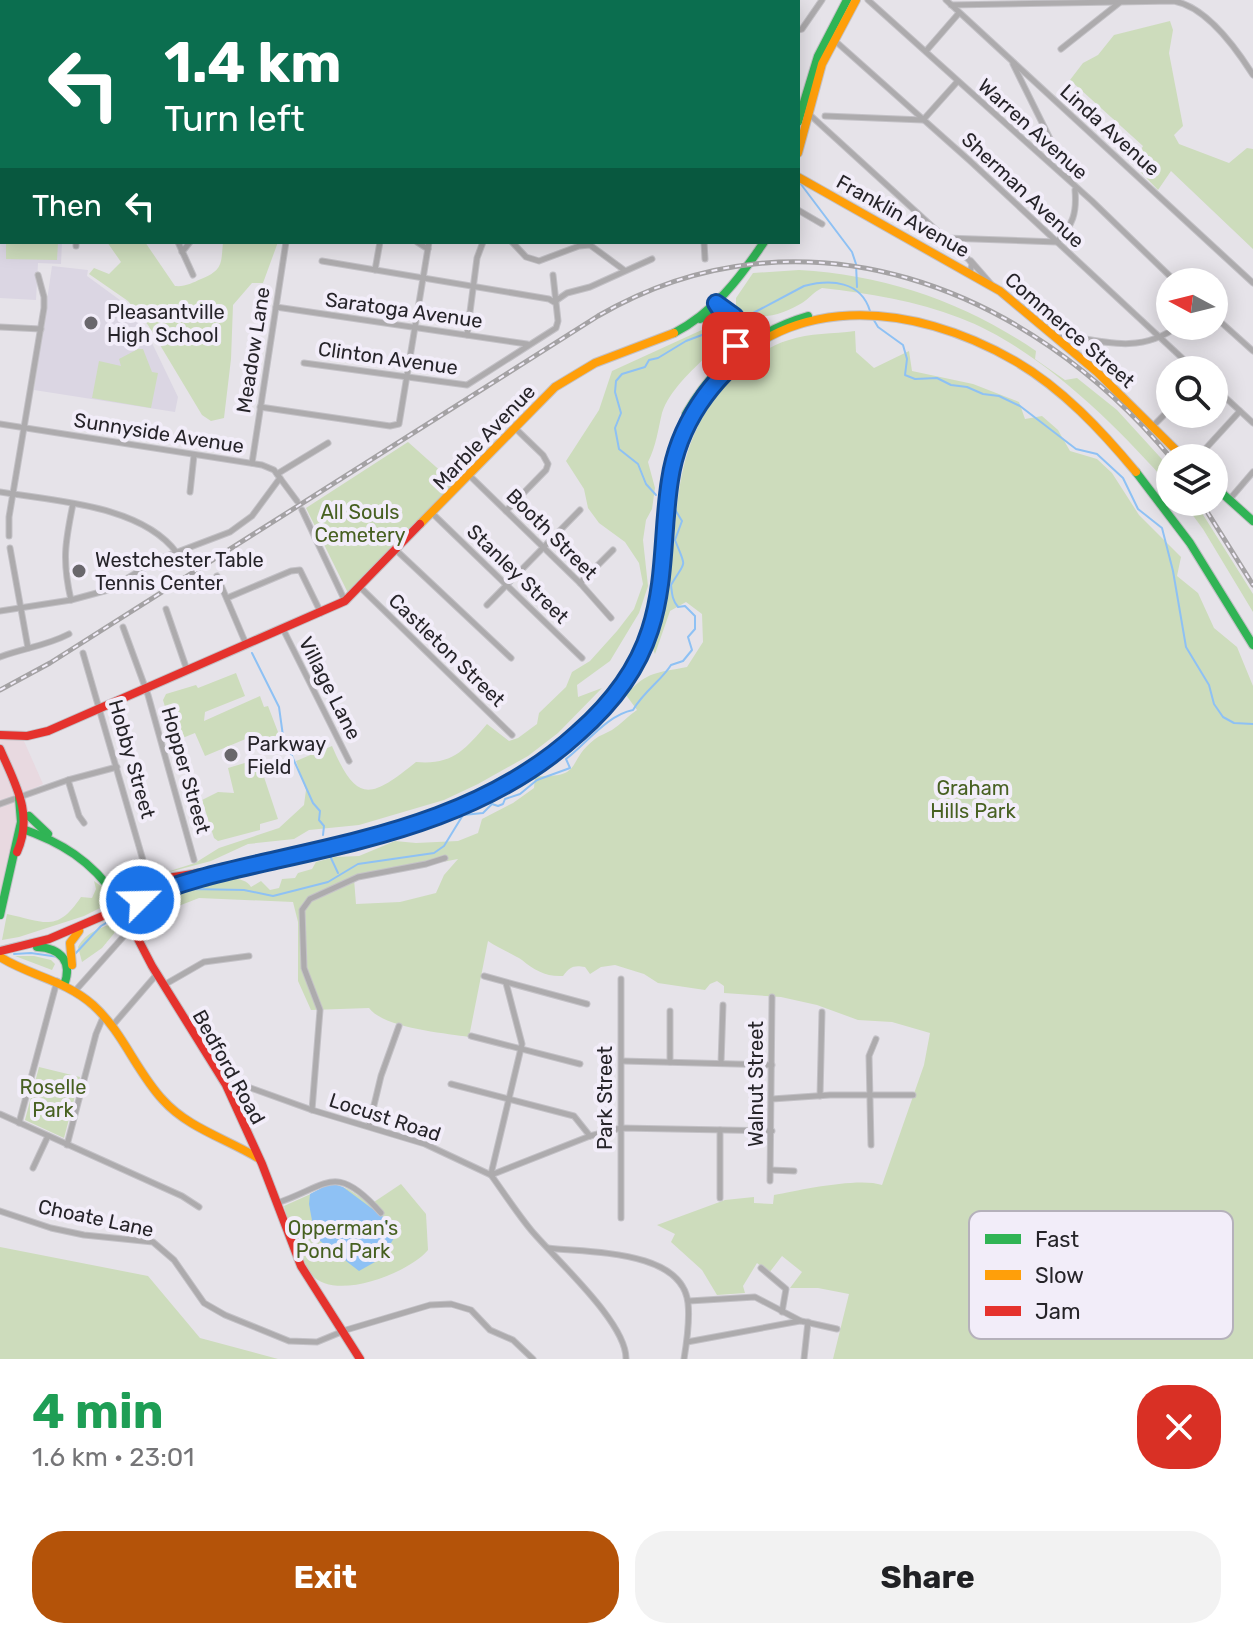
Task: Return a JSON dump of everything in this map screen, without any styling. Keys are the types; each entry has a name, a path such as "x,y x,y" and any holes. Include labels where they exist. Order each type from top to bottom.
{"main road":[{"path":"800,130 802,108 847,0"},
{"path":"830,37 856,0"},
{"name":"Franklin Avenue","path":"800,178 991,285"},
{"name":"Marble Avenue","path":"0,735 45,732 345,601 555,387 582,368 605,357 667,336 695,321 729,289 763,244"},
{"name":"Commerce Street","path":"991,285 1049,332 1170,444"},
{"path":"729,289 727,304 731,318"},
{"path":"716,303 751,344"},
{"path":"0,951 62,931 159,886 199,873 375,832 449,808 526,768 578,727 621,678 643,634 656,578 668,464 681,424 700,390 723,363 797,318 830,311 929,317 976,334 1026,363 1072,398 1114,438 1162,495 1209,562 1253,634"},
{"path":"17,948 88,925 186,882 378,836 444,815 514,781 567,743 613,697 642,652 658,597 669,482 680,442 707,392 751,344 806,322 864,312"},
{"path":"878,312 925,322 979,341 1036,376 1080,412 1127,459 1163,504 1253,645"},
{"path":"695,321 715,314 731,318"},
{"path":"739,327 757,332 789,317 797,318"},
{"path":"700,390 711,369 736,346 739,327"},
{"path":"1229,500 1253,521"},
{"path":"18,736 1,751 31,821 49,837"},
{"path":"19,798 23,829"},
{"path":"0,915 26,810"},
{"name":"Bedford Road","path":"23,829 49,837 91,866 110,887 157,974 221,1077 260,1159 301,1266 360,1359"},
{"path":"18,850 28,840 49,837"},
{"path":"110,887 132,881 199,873"},
{"path":"66,986 73,972 70,943 88,925"},
{"path":"0,951 45,946 58,951 69,965 66,986"},
{"path":"0,951 13,965 66,986 104,1015 168,1106 184,1118 260,1159"},
{"path":"0,966 13,965"}],"street":[{"path":"800,30 822,0"},
{"name":"Warren Avenue","path":"868,0 1161,268"},
{"name":"Linda Avenue","path":"946,0 1253,283"},
{"path":"951,5 1049,1 1187,2 1206,16 1253,75"},
{"path":"1061,49 1120,2"},
{"path":"926,51 960,13"},
{"name":"Sherman Avenue","path":"830,37 1156,333"},
{"path":"945,238 1057,242 1076,213 1075,188 1012,61"},
{"path":"825,116 923,120 957,82"},
{"name":"Commerce Street","path":"802,108 969,260 991,285"},
{"path":"800,211 822,224"},
{"path":"179,244 193,275"},
{"path":"182,252 188,244"},
{"name":"Meadow Lane","path":"252,463 286,244"},
{"path":"375,270 380,244"},
{"path":"467,335 477,258 482,244"},
{"path":"514,244 526,257 539,261 590,245 624,270"},
{"path":"704,244 705,259"},
{"path":"260,407 390,426 399,424 429,245"},
{"path":"554,302 567,293 590,287 652,259"},
{"path":"969,260 972,264 970,272"},
{"path":"322,261 473,285 554,302"},
{"path":"9,536 12,494 41,329 44,297 38,275"},
{"path":"528,344 556,328 553,275"},
{"name":"Saratoga Avenue","path":"276,307 528,344"},
{"path":"0,327 41,329"},
{"path":"1228,329 1253,351"},
{"path":"1049,332 1110,344 1130,345 1156,339"},
{"name":"Sherman Avenue","path":"1163,340 1180,356"},
{"name":"Clinton Avenue","path":"304,363 467,385 528,344"},
{"path":"1228,400 1253,423"},
{"path":"1210,444 1240,411"},
{"path":"1153,426 1156,423"},
{"name":"Sunnyside Avenue","path":"0,424 252,463 271,468 297,501"},
{"path":"506,511 546,470 548,464 515,428"},
{"path":"0,611 71,600 108,590 152,563 240,525 259,507 279,476 328,443"},
{"path":"190,492 194,455"},
{"path":"1229,500 1253,472"},
{"name":"Booth Street","path":"469,475 580,583 611,618"},
{"path":"0,492 120,515 167,539 177,553"},
{"path":"71,600 64,548 73,504"},
{"path":"302,510 345,601"},
{"path":"487,605 580,510"},
{"name":"Stanley Street","path":"432,513 582,658"},
{"path":"10,548 28,648"},
{"path":"396,550 511,658"},
{"path":"580,583 613,550"},
{"path":"227,598 300,570 321,613"},
{"path":"217,576 247,645"},
{"name":"Castleton Street","path":"360,587 512,735"},
{"path":"166,609 188,670"},
{"name":"Hopper Street","path":"123,627 146,689 194,860"},
{"name":"Village Lane","path":"283,629 349,761"},
{"path":"0,657 44,646 69,634"},
{"name":"Hobby Street","path":"83,653 147,874"},
{"path":"0,804 117,767"},
{"path":"68,780 84,823"},
{"path":"312,1110 320,1010 304,968 302,910 310,899 358,877 445,858"},
{"path":"19,1123 66,986 132,927"},
{"path":"164,985 204,962 249,956"},
{"path":"113,1025 157,974"},
{"path":"484,976 587,1004"},
{"name":"Park Street","path":"621,979 621,1218"},
{"path":"491,1175 521,1050 521,1033 507,996 506,983"},
{"name":"Walnut Street","path":"770,1181 772,997"},
{"path":"721,1063 723,1005"},
{"path":"670,1011 670,1062"},
{"path":"820,1096 822,1012"},
{"path":"67,1145 104,1015"},
{"path":"369,1126 381,1076 399,1026"},
{"path":"471,1036 580,1064"},
{"path":"871,1145 869,1056 876,1039"},
{"path":"622,1061 772,1065"},
{"name":"Locust Road","path":"221,1077 312,1110 425,1144 491,1175"},
{"path":"451,1084 574,1116 590,1136"},
{"path":"772,1099 913,1095"},
{"path":"0,1114 182,1196 199,1207"},
{"path":"491,1175 590,1136 621,1128 772,1131"},
{"path":"720,1130 720,1198"},
{"path":"33,1168 48,1136"},
{"name":"Walnut Street","path":"771,1170 794,1171"},
{"path":"491,1175 546,1248 609,1316 623,1342 626,1359"},
{"path":"277,1203 322,1182 333,1181 361,1194 381,1213"},
{"name":"Choate Lane","path":"0,1211 68,1231 153,1242 174,1260 204,1303 289,1341 317,1342 430,1305 451,1304 471,1310 490,1330 513,1340 533,1359"},
{"path":"546,1248 633,1257 657,1264 675,1277 688,1301 684,1359"},
{"path":"761,1268 786,1289 782,1312"},
{"path":"688,1301 755,1297 805,1321 837,1329"},
{"path":"687,1342 805,1321"},
{"path":"804,1359 805,1321"}],"shaded area":[{"path":"0,244 62,244 61,264 38,263 36,300 0,298"},
{"name":"Pleasantville High School","path":"52,266 88,270 87,276 124,303 152,343 178,397 175,412 34,390"},
{"path":"0,738 24,741 43,784 24,793 0,899"}],"green space":[{"path":"1170,21 1173,30 1169,53 1183,126 1174,135 1179,144 1229,163 1247,148 1253,149 1253,249 1171,171 1158,190 1133,164 1143,146 1070,80 1083,63 1098,55 1114,35"},
{"path":"6,244 58,244 57,260 6,259"},
{"path":"108,244 146,244 175,286 179,286 195,282 217,269 223,244 277,244 263,283 252,283 233,305 224,418 211,421 202,415 148,325 128,301 89,274 94,268 109,274 121,262"},
{"path":"799,270 863,278 923,294 981,318 1036,351 1035,359 1065,380 1077,378 1117,410 1156,453 1156,471 1074,390 1047,368 989,331 960,318 892,298 822,288 786,311 768,316 751,315 736,307 736,298 753,273"},
{"path":"717,323 723,333 710,341 709,354 682,381 665,405 648,462 655,488 643,540 648,586 639,613 610,661 577,685 578,697 602,688 558,733 528,756 444,800 359,825 309,830 294,839 248,844 211,861 154,876 148,884 84,916 2,940 7,914 41,922 57,920 65,916 81,897 92,898 96,889 94,881 101,886 118,877 170,871 195,863 219,848 279,828 304,805 306,790 296,761 332,746 349,778 366,790 387,783 416,762 439,761 456,754 487,724 509,741 537,724 539,713 566,687 572,672 590,661 634,609 643,584 639,563 625,542 599,523 588,508 584,489 566,461 599,410 612,371"},
{"name":"Graham Hills Park","path":"855,331 856,352 874,368 909,351 912,371 973,384 1019,402 1025,419 1042,416 1058,430 1070,451 1097,459 1112,473 1139,515 1181,557 1177,576 1198,593 1214,628 1237,647 1253,686 1253,1359 833,1359 849,1294 818,1288 790,1288 802,1272 782,1256 769,1273 757,1263 743,1286 745,1293 717,1295 702,1270 671,1242 675,1234 657,1225 725,1200 754,1197 754,1203 773,1204 774,1195 814,1188 859,1182 882,1185 924,1065 930,1033 892,1022 858,1020 817,1005 781,997 724,993 724,986 717,981 705,990 658,983 644,974 615,965 601,967 590,974 585,967 577,966 563,976 546,974 488,941 469,1037 401,1025 377,1015 369,1008 311,1010 298,981 298,922 293,902 199,898 153,916 138,926 131,909 194,885 229,879 242,880 251,887 261,881 270,890 279,888 282,879 295,878 298,873 312,869 316,862 359,856 395,841 458,841 478,833 482,819 534,788 535,776 568,771 595,739 637,710 626,695 640,681 653,674 687,667 703,642 702,614 686,602 670,611 655,654 652,647 664,611 686,458 711,404 733,377 773,346 805,336","holes":["458,859 444,875 436,893 400,902 356,904 354,879"]},
{"path":"143,349 152,372 158,373 151,408 92,398 99,361 121,366 119,359"},
{"name":"All Souls Cemetery","path":"408,442 454,483 348,593 306,508"},
{"path":"1193,516 1204,516 1253,594 1253,612"},
{"path":"236,673 245,696 205,712 204,721 260,696 264,707 268,706 278,732 276,737 251,745 248,738 205,756 195,733 175,741 163,700 166,694 196,685 198,688"},
{"path":"258,759 278,819 260,824 260,830 218,841 214,838 202,800 218,792 234,793 228,768"},
{"path":"120,921 121,925 102,948 82,962 78,947 86,937"},
{"path":"15,956 34,956 55,964 52,970"},
{"name":"Roselle Park","path":"39,1067 80,1077 64,1138 25,1120"},
{"name":"Opperman's Pond Park","path":"333,1184 348,1189 371,1204 401,1184 426,1214 428,1250 405,1267 372,1281 337,1286 323,1283 312,1275 302,1259 284,1206"},
{"path":"0,1247 148,1276 200,1338 278,1359 0,1359"}],"water":[{"path":"331,1183 343,1187 386,1219 394,1238 382,1258 359,1271 315,1237 310,1194"}],"waterway":[{"path":"800,183 852,252 857,287"},
{"path":"740,320 804,286 824,283 852,288 860,293 870,311"},
{"path":"872,317 878,327 903,345 907,359 905,375 915,379 937,378 951,385 999,396 1020,406 1076,449 1097,454 1123,478 1138,509 1162,528 1186,647 1209,685 1214,704 1223,717 1234,723 1253,724"},
{"path":"656,495 646,484 638,464 619,449 615,428 621,413 615,392 616,381 622,374 645,367 649,360 686,341 731,324"},
{"path":"137,906 192,889 244,890 273,896 328,882 358,864 434,853 444,846 463,815 483,813 492,804 498,806 505,799 520,794 537,780 570,768 566,759 614,718 633,710 671,665 683,661 692,650 688,637 695,629 695,616 685,606 678,607 671,585 683,564 675,540 682,521 674,508"},
{"path":"252,653 279,707 283,736 313,803 320,811 323,835"},
{"path":"330,856 338,873"},
{"path":"75,954 101,926 114,918"},
{"path":"14,954 59,957"}],"railway":[{"path":"0,690 50,663 598,316 676,281 754,264 832,264 908,278 981,307 1050,347 1114,398 1158,444"},
{"path":"1210,516 1253,585"}],"traffic: fast":[{"path":"800,115 818,56 847,0"},
{"path":"674,333 725,294 763,244"},
{"path":"719,309 737,329"},
{"path":"700,319 715,314 726,318"},
{"path":"686,414 709,380 737,353 770,331 808,316"},
{"path":"741,325 753,332 764,328"},
{"path":"400,828 441,815 521,776 557,751 590,722 617,689 639,652 654,611 676,453 685,429 704,396"},
{"path":"1136,472 1190,543 1253,645"},
{"path":"1228,499 1253,521"},
{"path":"0,915 21,822 19,798"},
{"path":"29,816 48,834"},
{"path":"20,828 74,854 97,873 116,897"},
{"path":"37,947 53,950 63,958 67,970 64,985"}],"traffic: slow":[{"path":"800,146 822,64 856,0"},
{"path":"800,178 1000,291 1097,372 1170,444"},
{"path":"716,303 744,328"},
{"path":"704,396 735,361 770,336 809,321 850,316 892,317 934,326 975,341 1015,361 1049,384 1080,411 1136,472"},
{"path":"420,524 555,387 595,363 674,333"},
{"path":"72,965 70,943 79,931"},
{"path":"0,957 59,984 93,1005 113,1027 153,1089 173,1110 196,1126 258,1158"}],"traffic: jam":[{"path":"732,350 739,341 736,328"},
{"path":"0,735 27,736 48,731 345,601 420,524"},
{"path":"0,749 23,812 24,825 17,852"},
{"path":"0,951 49,939 197,878 400,828"},
{"path":"110,887 199,873"},
{"path":"116,897 127,918"},
{"path":"127,918 152,966 226,1085 262,1164 301,1266 360,1359"}],"place":[{"name":"Pleasantville High School","path":"91,323"},
{"name":"Westchester Table Tennis Center","path":"79,571"},
{"name":"Parkway Field","path":"231,755"}],"route":[{"path":"140,900 194,879 378,836 444,815 514,781 580,732 622,687 651,629 661,580 671,474 686,427 698,405 723,373 756,346 734,316 716,303 736,328 739,337 736,346"}]}
